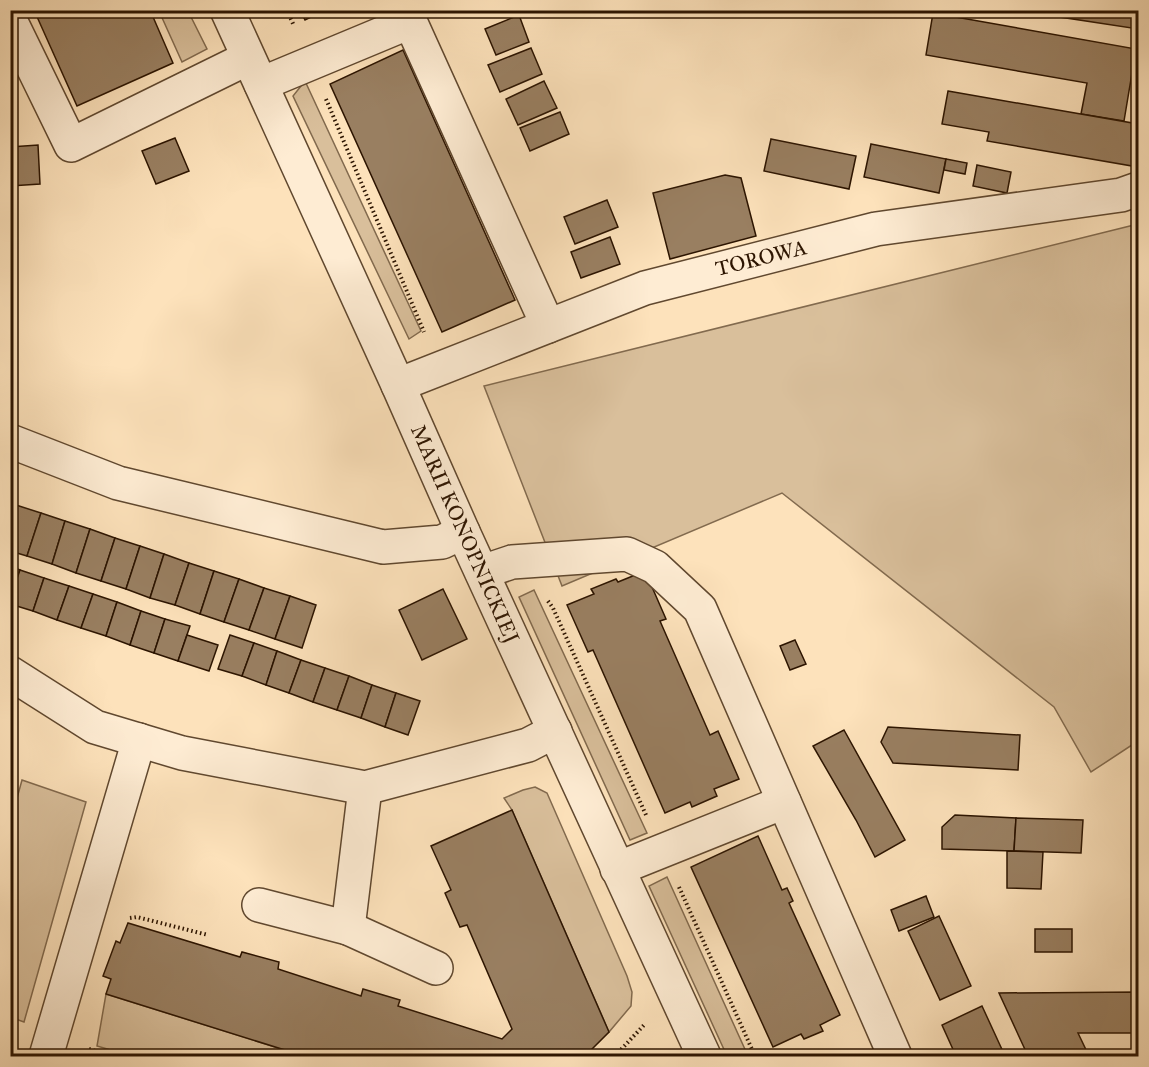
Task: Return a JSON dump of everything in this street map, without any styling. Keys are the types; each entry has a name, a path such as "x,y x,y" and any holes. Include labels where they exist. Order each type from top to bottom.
{"street":[{"name":"MARII KONOPNICKIEJ","path":"227,10 463,532 704,1056"},
{"path":"10,20 71,145 255,71 408,16 548,326"},
{"name":"TOROWA","path":"398,385 645,288 876,229 1121,195 1138,189"},
{"path":"10,441 118,483 383,547 442,542 463,532"},
{"path":"482,572 512,562 627,554 655,567 700,609 784,802 887,1054"},
{"path":"10,673 95,727 182,753 365,788 528,745 555,731"},
{"path":"46,1056 139,740"},
{"path":"348,928 365,788"},
{"path":"617,869 784,802"},
{"path":"259,906 348,928 436,968"}],"path":[{"path":"128,918 137,917 208,935"},
{"path":"615,1056 646,1023"},
{"path":"90,1039 90,1050"}],"shaded area":[{"path":"159,11 188,11 207,49 182,62"},
{"path":"305,81 421,331 409,339 293,96"},
{"path":"1138,224 1138,741 1091,772 1054,707 782,493 562,586 484,386"},
{"path":"534,590 647,833 630,840 519,597"},
{"path":"22,780 86,802 24,1022 10,1017 11,820"},
{"path":"535,787 547,793 632,992 631,1006 609,1032 512,810 504,798"},
{"path":"667,877 748,1056 727,1056 649,886"},
{"path":"106,994 304,1056 131,1056 97,1046"}],"building":[{"path":"34,10 150,10 173,63 77,106"},
{"path":"300,10 325,10 305,20"},
{"path":"1061,10 1138,10 1138,29 1060,17"},
{"path":"933,13 1136,49 1124,121 1081,114 1087,83 926,55"},
{"path":"519,15 529,42 496,55 485,29"},
{"path":"531,48 542,74 500,92 488,65"},
{"path":"403,50 515,300 442,332 330,84"},
{"path":"544,81 557,108 518,125 506,99"},
{"path":"948,91 1138,124 1138,167 987,141 989,132 942,124"},
{"path":"560,112 569,134 530,151 520,128"},
{"path":"175,138 189,171 156,184 142,151"},
{"path":"771,139 856,156 849,189 764,171"},
{"path":"871,144 946,159 939,193 864,177"},
{"path":"38,145 40,184 10,186 10,147"},
{"path":"946,159 967,163 965,174 944,170"},
{"path":"977,165 1011,172 1007,193 973,186"},
{"path":"725,175 741,178 756,236 670,259 653,193"},
{"path":"607,200 618,227 575,244 564,217"},
{"path":"610,237 620,264 581,278 571,252"},
{"path":"16,505 41,513 27,556 10,551 10,521"},
{"path":"41,513 65,521 52,564 27,556"},
{"path":"65,521 90,529 76,573 52,564"},
{"path":"90,529 115,538 101,581 76,573"},
{"path":"115,538 140,546 126,589 101,581"},
{"path":"140,546 164,554 150,598 126,589"},
{"path":"164,554 189,563 175,605 150,598"},
{"path":"189,563 214,571 200,614 175,605"},
{"path":"10,566 20,570 10,598"},
{"path":"20,570 44,578 33,611 10,604"},
{"path":"214,571 239,579 224,622 200,614"},
{"path":"645,571 666,619 660,621 710,735 718,731 739,779 714,789 717,796 692,807 690,802 665,813 593,650 588,652 567,605 594,594 591,589 616,579 618,582"},
{"path":"44,578 69,586 57,620 33,611"},
{"path":"239,579 264,588 249,630 224,622"},
{"path":"69,586 93,594 81,628 57,620"},
{"path":"264,588 290,596 275,639 249,630"},
{"path":"443,589 467,639 422,660 399,610"},
{"path":"93,594 117,602 106,636 81,628"},
{"path":"290,596 316,605 302,648 275,639"},
{"path":"117,602 141,611 130,645 106,636"},
{"path":"141,611 165,619 154,653 130,645"},
{"path":"165,619 190,626 178,661 154,653"},
{"path":"187,635 218,645 209,671 178,661"},
{"path":"230,635 254,643 242,676 218,669"},
{"path":"795,640 806,664 790,670 780,646"},
{"path":"254,643 277,651 266,685 242,676"},
{"path":"277,651 301,660 289,693 266,685"},
{"path":"301,660 325,668 313,702 289,693"},
{"path":"325,668 349,676 337,710 313,702"},
{"path":"349,676 372,685 361,718 337,710"},
{"path":"372,685 396,693 385,727 361,718"},
{"path":"396,693 420,701 408,735 385,727"},
{"path":"888,727 1020,735 1018,770 893,763 881,742"},
{"path":"844,730 905,840 875,857 813,746"},
{"path":"512,810 609,1032 585,1056 304,1056 106,994 111,979 103,976 116,941 120,943 128,923 240,957 242,952 279,962 278,969 361,996 363,989 400,1000 398,1006 502,1039 512,1029 467,925 460,927 445,893 451,890 431,846"},
{"path":"955,815 1016,818 1014,851 942,849 942,827"},
{"path":"1016,818 1083,820 1081,853 1014,851"},
{"path":"758,836 782,890 787,888 793,901 789,903 840,1015 820,1025 823,1031 804,1039 801,1034 773,1047 691,867"},
{"path":"1007,851 1043,852 1041,889 1007,888"},
{"path":"926,896 934,917 899,931 891,910"},
{"path":"939,916 971,986 940,1000 908,931"},
{"path":"1035,929 1072,929 1072,952 1035,952"},
{"path":"1138,992 1138,1033 1078,1033 1089,1056 1028,1056 999,993"},
{"path":"982,1006 1005,1056 956,1056 942,1025"}]}
